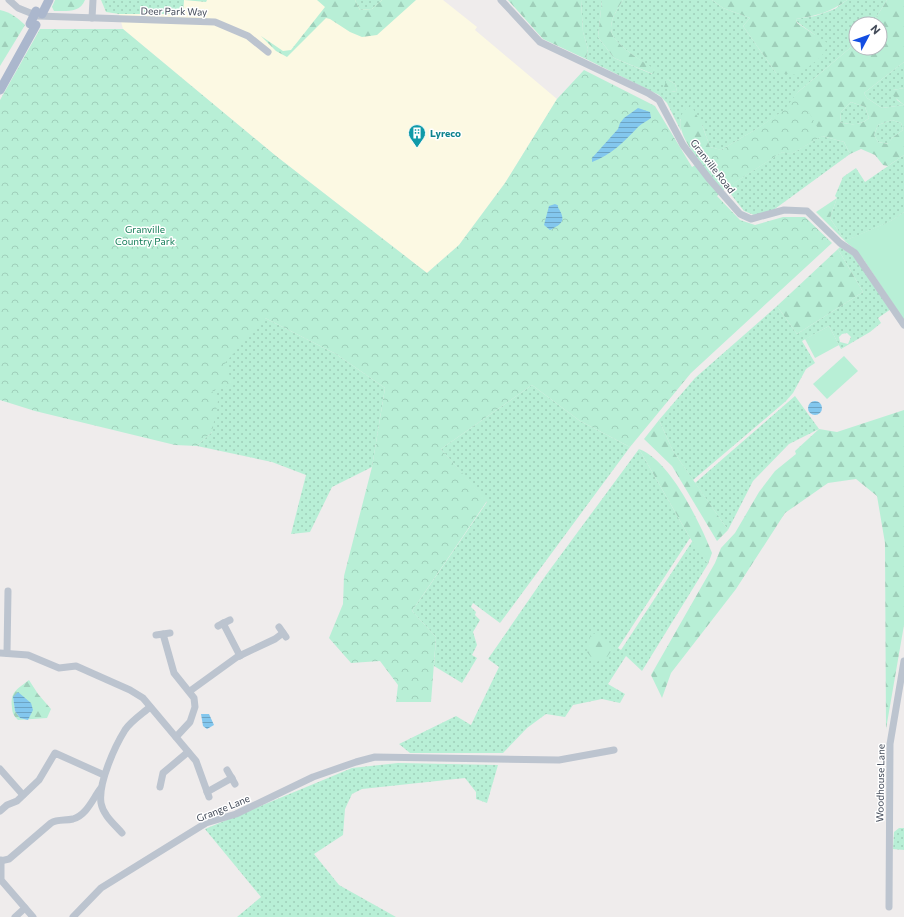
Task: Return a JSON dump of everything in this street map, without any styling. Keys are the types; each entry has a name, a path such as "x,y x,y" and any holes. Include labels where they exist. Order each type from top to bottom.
{"main road":[{"path":"0,90 39,12 42,0"},
{"path":"39,12 49,0"},
{"path":"0,79 33,24"}],"street":[{"name":"Deer Park Way","path":"10,0 18,8 38,16 119,20 215,22 248,36 268,52"},
{"path":"92,18 93,0"},
{"name":"Granville Road","path":"501,0 540,42 648,93 659,100 683,145 710,180 740,214 751,218 784,210 807,211 840,243 855,253 904,325"},
{"path":"8,591 3,653 28,655 59,668 76,666 130,690 143,698 196,761 208,794 233,781 227,770"},
{"path":"0,600 8,600"},
{"path":"224,623 240,656"},
{"path":"190,692 240,656 275,639 283,632"},
{"path":"163,634 174,673 194,698 195,707 186,728 176,737"},
{"name":"Woodhouse Lane","path":"889,908 890,744 904,661"},
{"path":"33,917 1,880 1,861 11,857 51,823 56,820 76,818 90,805 101,786 104,775 125,730 150,707"},
{"name":"Grange Lane","path":"73,917 101,888 206,823 236,814 319,775 356,762 375,757 559,760 614,750"},
{"path":"160,787 164,773 188,752"},
{"path":"0,811 24,794 39,780 55,753 104,775"},
{"path":"0,769 24,794"},
{"path":"101,786 101,803 106,815 122,833"},
{"path":"15,917 25,908"}],"shaded area":[{"path":"101,0 443,0 477,27 475,30 557,99 505,183 459,245 427,273 276,156 123,29 119,14 106,12"}],"green space":[{"path":"55,0 85,0 80,7 76,9 54,11 52,7"},
{"path":"101,0 184,0 183,14 119,14 106,12"},
{"path":"184,0 207,0 206,2"},
{"path":"317,0 355,0 360,10 372,9 382,0 416,0 377,35 362,37 326,18 287,57 276,51 261,36 283,51 291,50 325,7"},
{"path":"355,0 382,0 372,9 360,10"},
{"path":"508,0 581,0 583,32 588,49 586,59 543,39"},
{"path":"581,0 602,0 598,37 614,58 652,74 655,70 628,52 612,34 612,21 623,0 712,0 723,8 750,18 743,26 776,73 815,35 797,22 796,19 815,16 835,9 847,0 887,0 877,16 848,16 848,50 798,92 786,109 760,127 721,150 710,147 702,125 680,119 681,131 667,103 659,95 586,59 588,49 583,32","holes":["667,79 675,84 677,91 671,92"]},
{"path":"602,0 623,0 612,21 612,34 616,40 629,52 656,70 653,74 614,58 598,37"},
{"path":"712,0 847,0 835,8 823,13 796,19 797,23 829,44 821,57 798,75 776,73 743,26 750,18 723,8"},
{"path":"887,0 904,0 904,62 864,93 867,98 882,108 904,105 904,155 888,166 883,165 875,155 861,149 850,154 844,142 822,136 791,154 782,152 726,188 693,152 681,130 680,120 685,110 691,105 702,125 710,147 722,150 786,109 798,92 848,50 848,56 888,56 888,16 877,16","holes":["851,102 865,107 869,118 866,121 855,124 840,122 841,112","892,120 901,123 903,130 892,138 888,144 878,142 874,135 878,125"]},
{"path":"0,10 14,16 25,25 0,66"},
{"name":"Granville Country Park","path":"40,29 123,29 276,156 427,273 459,245 505,183 557,99 584,70 655,106 692,167 760,127 784,110 798,92 822,136 791,154 782,152 726,188 717,196 740,220 755,225 783,217 805,217 832,243 691,373 630,447 580,421 532,385 441,449 487,501 412,611 436,637 431,702 396,702 398,685 380,661 351,663 329,638 343,604 344,576 372,467 385,388 336,354 265,318 225,363 233,385 212,391 218,401 212,432 197,446 175,445 35,411 0,400 0,100"},
{"path":"904,62 904,88 893,90 897,100 904,105 882,108 867,98 864,93"},
{"path":"667,79 675,84 677,91 671,92 664,87"},
{"path":"904,88 904,105 892,95 893,90"},
{"path":"851,102 865,107 869,118 866,121 855,124 840,122 841,112"},
{"path":"892,120 901,123 903,130 892,138 889,144 878,142 874,135 878,125"},
{"path":"822,136 844,142 850,154 772,211 754,215 744,211 726,188 782,152 791,154"},
{"path":"904,155 904,212 891,221 845,241 830,218 837,198 835,196 843,177 856,168 865,182"},
{"path":"837,198 830,218 845,241 816,212"},
{"path":"904,212 855,249 845,241 891,221"},
{"path":"904,212 904,320 864,260 855,253 855,249 845,241 891,221"},
{"path":"92,226 336,354 385,388 372,467 332,487 310,532 291,534 306,475 272,462 197,446 212,432"},
{"path":"840,247 854,256 891,309 878,318 881,323 870,332 841,349 829,326 802,341 815,363 806,369 793,393 786,401 693,480 673,451 659,420 695,378 777,306 797,334 863,292 838,249","holes":["847,333 851,337 848,344 840,342 839,337 842,334"]},
{"path":"838,249 863,292 797,334 777,306"},
{"path":"829,326 839,345 815,358 805,339"},
{"path":"844,356 858,371 827,399 813,384"},
{"path":"532,385 580,421 630,447 500,623 473,603 471,607 476,612 475,615 480,620 473,632 477,645 472,655 477,658 462,683 434,666 436,637 412,611 487,502 441,449"},
{"path":"795,396 819,429 789,444 753,481 728,530 695,483"},
{"path":"904,410 904,625 886,729 885,543 877,496 856,479 828,483 785,513 736,589 671,673 662,698 651,675 715,563 721,548 735,533 759,492 775,471 796,454 795,451 819,429 837,432"},
{"path":"659,420 673,451 728,530 717,541 672,466 644,439"},
{"path":"639,449 690,538 618,648 621,650 693,540 708,564 642,671 626,656 608,684 625,694 620,703 602,699 573,705 565,717 546,714 527,728 503,753 410,753 399,744 456,716 471,725 499,667 488,659 546,575"},
{"path":"639,449 651,455 662,466 683,494 712,553 708,564 690,538"},
{"path":"591,633 601,635 614,647 605,660 595,662 587,652"},
{"path":"29,680 38,694 51,709 47,718 18,720 14,716 12,709 12,697 18,688","holes":["13,697 24,699 28,703 31,714 28,719 20,718 15,711"]},
{"path":"398,763 498,765 487,803 476,799 476,792 465,778 362,789 352,794 345,809 343,835 314,854 339,885 396,917 237,917 261,897 205,829 352,768"},
{"path":"899,828 904,828 904,850 893,849 894,832"}],"water":[{"path":"638,108 650,112 651,118 611,152 592,162 592,158 618,129 624,118"},
{"path":"555,204 558,206 561,213 562,222 550,230 544,225 549,206"},
{"path":"812,401 818,401 822,405 822,411 818,415 812,415 808,411 808,405"},
{"path":"18,692 31,703 33,710 28,720 20,718 15,711 13,697"},
{"path":"201,714 209,714 214,725 207,729 203,726"}],"place":[{"name":"Lyreco","path":"417,148"}]}
